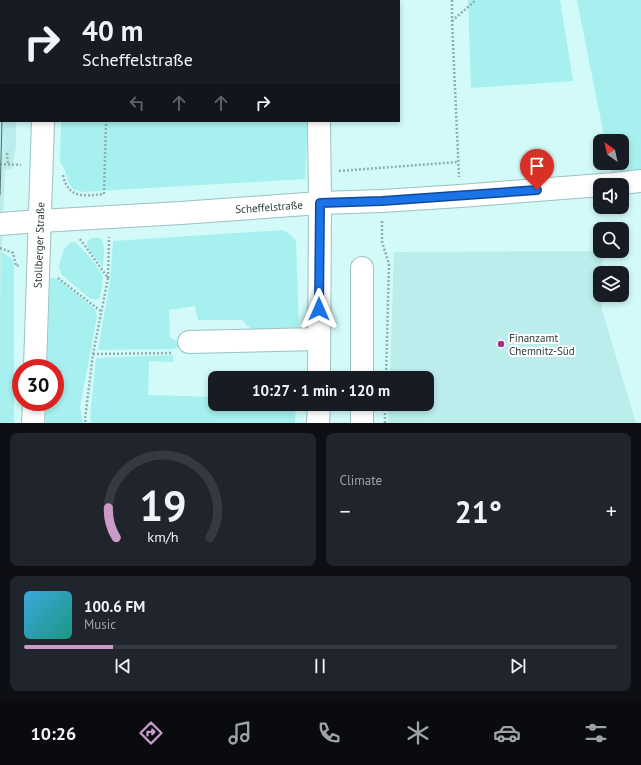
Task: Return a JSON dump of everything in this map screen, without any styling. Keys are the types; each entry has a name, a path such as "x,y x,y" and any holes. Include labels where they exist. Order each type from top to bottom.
{"main road":[{"name":"Stollberger Straße","path":"35,359 43,122"},
{"path":"319,122 319,371"},
{"name":"Scheffelstraße","path":"0,224 320,203 460,196 614,184 641,180"},
{"path":"362,268 362,371"},
{"path":"190,342 319,339"},
{"path":"33,423 34,411"},
{"path":"318,411 318,423"},
{"path":"362,411 362,423"}],"path":[{"path":"452,0 460,196"},
{"path":"452,21 476,0"},
{"path":"104,194 106,122"},
{"path":"8,153 8,164"},
{"path":"320,173 458,162"},
{"path":"382,201 382,242 389,264 386,371"},
{"path":"86,423 85,419 93,354 108,278 109,217"},
{"path":"77,219 78,236 108,278"},
{"path":"39,263 102,312"},
{"path":"93,354 176,353 190,342"},
{"path":"385,411 385,423"}],"shaded area":[{"path":"468,0 560,0 573,81 471,88"},
{"path":"577,0 641,0 641,181 629,182 629,178 613,178 611,170 629,170 629,134 604,134"},
{"path":"0,122 16,122 16,147 12,169 5,170 0,300"},
{"path":"61,122 308,122 305,179 82,192 73,189 70,186 63,166 60,163"},
{"path":"283,230 290,234 296,241 299,329 252,330 242,320 198,320 195,306 169,310 170,337 181,344 175,349 98,350 110,281 113,241"},
{"path":"92,238 99,238 103,242 103,267 88,249 87,241"},
{"path":"75,242 90,258 102,275 103,284 100,298 95,300 89,298 62,275 59,268 64,249 70,243"},
{"name":"Finanzamt Chemnitz-Süd","path":"593,251 593,258 603,258 602,266 593,266 593,302 602,302 602,310 636,423 388,423 389,411 434,411 434,371 390,371 394,252"},
{"path":"2,252 12,259 14,267 14,359 12,359 12,411 14,411 14,423 0,423 0,300"},
{"path":"50,278 55,278 95,309 97,317 80,407 83,423 46,423 46,411 64,411 64,359 47,359"},
{"path":"173,355 173,362 149,361 148,395 208,397 208,411 296,411 295,423 91,423 90,418 96,358"}],"tram line":[{"path":"0,195 2,122"}],"place":[{"name":"Finanzamt Chemnitz-Süd","path":"501,344"}],"route":[{"path":"319,309 320,203 382,201 537,190"}]}
